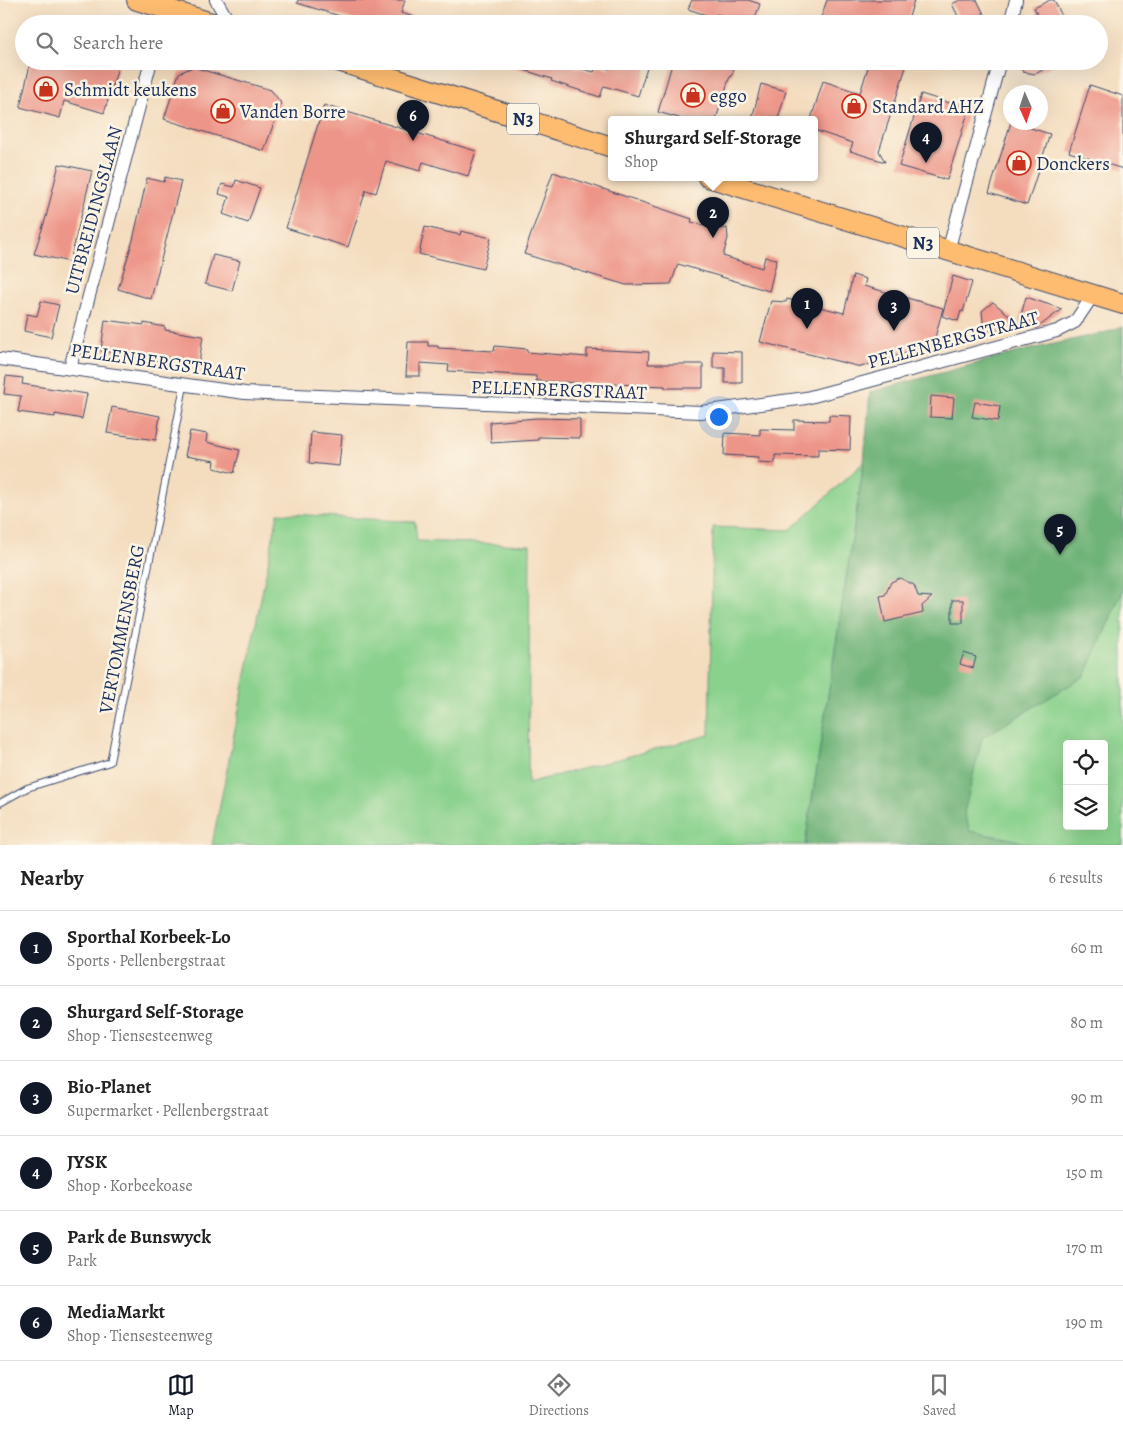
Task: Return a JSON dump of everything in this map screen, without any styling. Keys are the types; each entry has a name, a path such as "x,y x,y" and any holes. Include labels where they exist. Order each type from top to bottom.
{"main road":[{"path":"138,0 182,15"},
{"name":"N3","path":"367,70 608,146"},
{"name":"N3","path":"721,181 1123,304"}],"street":[{"path":"216,0 225,15"},
{"path":"1012,15 1016,0"},
{"name":"UITBREIDINGSLAAN","path":"70,368 150,70"},
{"path":"948,251 998,70"},
{"name":"PELLENBERGSTRAAT","path":"0,359 245,393 323,398 702,412 806,398 1057,331 1075,322 1093,294"}],"lane":[{"name":"VERTOMMENSBERG","path":"0,802 27,788 110,762 184,386"}],"green space":[{"path":"1123,326 1123,590 1085,676 982,738 964,813 970,831 1030,845 805,845 864,462 870,392 1027,350 1107,332"},
{"path":"1123,377 1123,845 920,845"},
{"path":"864,462 805,845 212,845 278,513 415,522 417,541 530,545 528,783 709,735 713,527 790,530"}],"building":[{"path":"298,0 405,0 401,13 408,15 336,15 297,3"},
{"path":"692,0 748,0 760,4 756,15 706,15 688,9"},
{"path":"827,0 914,0 910,15 822,15"},
{"path":"960,0 977,0 984,15 958,15 952,4"},
{"path":"1054,0 1062,15 1038,15 1034,8"},
{"path":"29,70 117,70 104,113 64,101 60,118 20,107"},
{"name":"Vanden Borre","path":"186,70 203,70 271,90 281,103 264,151 164,119 179,73"},
{"path":"524,70 587,70 594,72 595,70 646,70 638,96 604,86 600,97 551,81 552,79"},
{"name":"eggo","path":"670,70 734,70 717,116 672,116 658,112"},
{"name":"Standard AHZ","path":"867,70 905,70 879,151 885,162 850,151 853,143 818,131 818,116 812,116 823,81 860,93"},
{"path":"1022,70 1043,70 1035,74 1023,72"},
{"path":"761,84 786,91 779,116 753,116"},
{"path":"1090,85 1123,96 1123,169 1069,152"},
{"path":"921,94 969,109 947,180 899,166"},
{"path":"324,105 476,151 468,176 423,162 420,171 386,161 376,193 366,190 348,247 286,228"},
{"name":"Donckers","path":"1009,130 1037,130 1050,134 1027,205 989,193"},
{"path":"59,164 92,171 70,262 34,254 46,217"},
{"path":"553,172 692,219 691,222 721,229 727,228 728,238 723,256 762,268 765,257 777,259 769,291 678,264 671,284 626,285 524,254"},
{"path":"165,177 181,181 151,299 118,289 133,240 147,178 164,182"},
{"path":"236,180 260,188 248,223 223,214 229,197 219,194 222,184 234,187"},
{"path":"425,227 460,235 461,231 491,238 483,269 419,254"},
{"path":"213,255 240,261 232,291 205,284"},
{"path":"853,275 866,279 864,286 943,308 933,345 861,367 760,342 771,301 786,302 787,299 844,313"},
{"path":"953,276 972,282 963,312 961,311 958,321 942,316"},
{"path":"1026,297 1062,309 1037,328 1020,319"},
{"path":"41,301 59,305 51,337 24,331 27,314 37,316"},
{"path":"993,302 1023,327 984,332 982,311"},
{"path":"105,320 144,325 144,323 165,327 165,330 203,336 199,363 160,357 159,361 137,357 138,355 101,351"},
{"path":"408,342 428,342 428,346 438,346 438,348 494,351 495,346 527,349 527,352 587,357 587,349 649,352 648,364 703,364 703,388 665,388 665,386 536,381 536,376 448,371 449,365 420,363 420,376 406,376"},
{"path":"713,351 742,352 742,383 725,383 725,368 713,368"},
{"path":"6,376 23,378 22,384 87,394 82,419 55,414 55,417 18,412 21,396 4,394"},
{"path":"931,396 954,398 952,418 930,417"},
{"path":"975,402 1000,406 998,421 972,417"},
{"path":"112,407 160,416 156,440 107,433"},
{"path":"829,415 851,416 850,450 818,449 818,456 775,455 775,463 758,462 759,457 724,455 725,433 760,435 760,429 794,430 794,420 829,421"},
{"path":"537,418 580,419 580,438 538,437 538,440 491,443 490,422"},
{"path":"190,431 207,434 206,442 240,450 234,473 214,468 215,461 185,456"},
{"path":"311,432 342,435 339,466 309,463"},
{"path":"900,578 914,585 918,596 932,597 922,606 923,613 885,622 880,596 885,595 891,582"},
{"path":"952,600 963,600 963,623 952,623"},
{"path":"964,653 976,657 973,668 960,664"}],"place":[{"name":"Schmidt keukens","path":"46,89"},
{"name":"eggo","path":"693,95"},
{"name":"Standard AHZ","path":"854,106"},
{"name":"Vanden Borre","path":"223,111"},
{"name":"MediaMarkt","path":"413,141"},
{"name":"JYSK","path":"926,163"},
{"name":"Donckers","path":"1019,163"},
{"name":"Shurgard Self-Storage","path":"713,238"},
{"name":"Sporthal Korbeek-Lo","path":"807,329"},
{"name":"Bio-Planet","path":"894,331"},
{"name":"Park de Bunswyck","path":"1060,555"}]}
